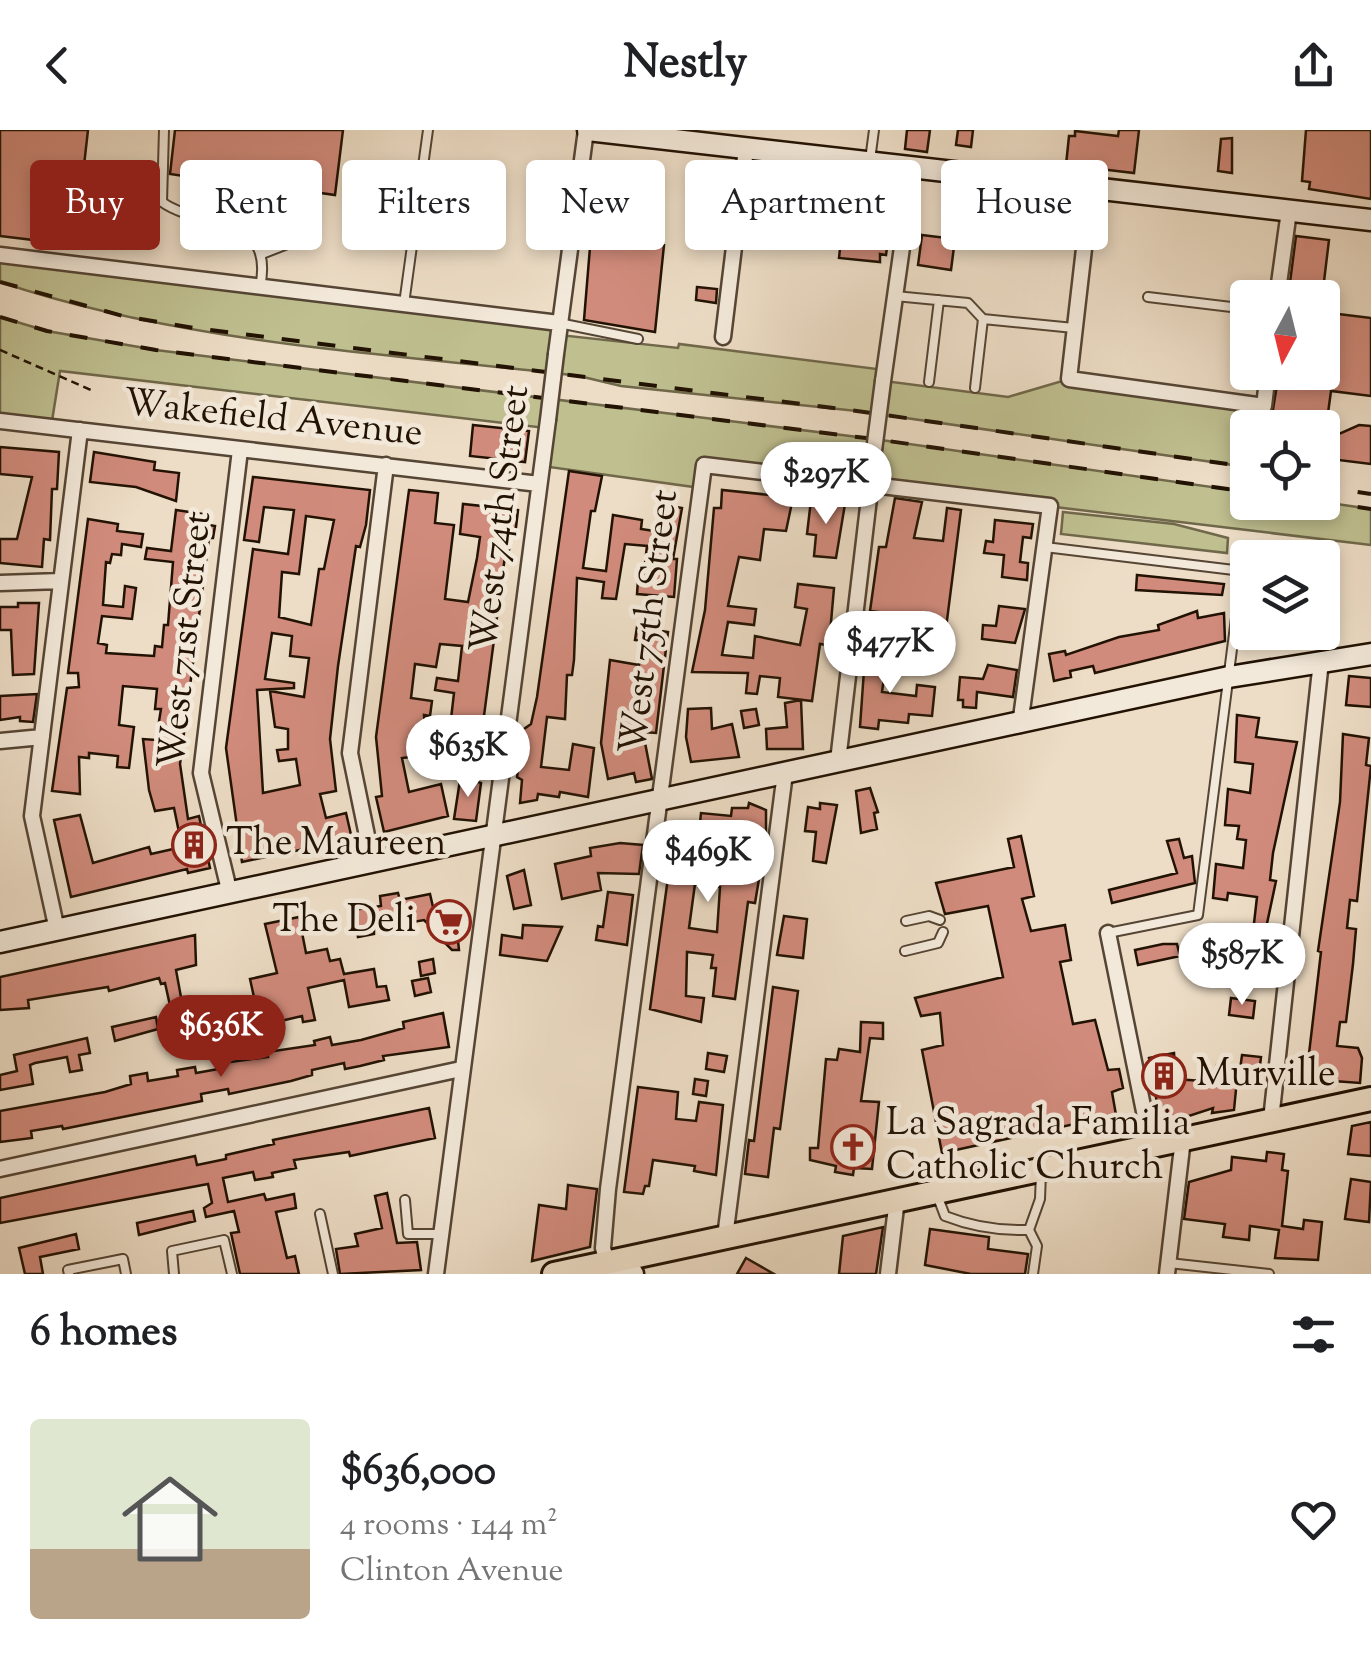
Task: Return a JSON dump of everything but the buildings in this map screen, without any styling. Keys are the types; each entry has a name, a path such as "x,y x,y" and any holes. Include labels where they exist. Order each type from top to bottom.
{"main road":[{"path":"554,1274 1371,1099"}],"street":[{"path":"587,130 846,160"},
{"name":"West 74th Street","path":"436,1274 587,130"},
{"path":"723,337 746,150"},
{"path":"1108,190 1371,220"},
{"path":"1279,280 1288,210"},
{"path":"838,760 872,466 902,250"},
{"path":"1083,250 1069,379 1264,406 1266,390"},
{"path":"0,255 559,323"},
{"name":"Wakefield Avenue","path":"0,421 540,484"},
{"path":"57,930 32,816 80,430"},
{"name":"West 71st Street","path":"230,894 201,772 240,450"},
{"path":"372,860 350,753 386,465"},
{"name":"West 75th Street","path":"607,1262 603,1248 608,1189 704,465 871,482"},
{"path":"871,482 1050,506 1020,726"},
{"path":"0,583 61,580"},
{"path":"0,942 838,760 1020,726 1229,677 1371,654"},
{"path":"1271,1120 1321,661"},
{"path":"0,742 42,737"},
{"path":"725,1237 785,773"},
{"path":"1108,933 1151,1146"},
{"path":"0,1168 461,1069"},
{"path":"1167,1268 1183,1138"},
{"path":"888,1274 897,1199"},
{"path":"607,1262 633,1274"}],"lane":[{"path":"164,130 162,202 174,211 221,222 254,239 262,254 260,286"},
{"path":"404,304 428,130"},
{"path":"866,160 874,130"},
{"path":"262,254 272,250"},
{"path":"896,296 968,303 983,319 1074,328"},
{"path":"1148,298 1230,307"},
{"path":"929,382 939,300"},
{"path":"975,388 983,319"},
{"path":"559,323 638,339"},
{"path":"1045,547 1242,571 1198,915 1108,933"},
{"path":"906,921 928,916 940,920"},
{"path":"905,951 938,944 944,932"},
{"path":"1034,1274 1038,1246 1029,1230 1040,1200 1042,1169"},
{"path":"935,1191 945,1216 993,1230 1029,1230"},
{"path":"406,1200 408,1234 441,1234"},
{"path":"320,1214 333,1274"},
{"path":"174,1274 172,1251 224,1240 232,1274"},
{"path":"69,1274 68,1270 123,1258 126,1274"},
{"path":"1167,1268 1269,1274"}],"path":[{"path":"0,350 93,391"}],"green space":[{"path":"0,255 559,323 559,335 678,348 679,344 885,370 884,381 1008,397 1069,379 1264,406 1264,410 1230,410 1230,465 857,411 286,344 141,320 0,282"},
{"path":"0,317 47,331 156,350 874,439 1230,490 1230,520 1340,520 1340,504 1371,509 1371,545 705,465 701,488 542,466 546,428 60,371 51,427 0,421"},
{"path":"1063,512 1174,524 1228,538 1227,553 1061,534"}],"railway":[{"path":"0,282 123,316 194,328 857,411 1230,464"},
{"path":"0,317 47,331 156,350 874,439 1230,489"},
{"path":"1340,490 1371,494"},
{"path":"1340,505 1371,509"}],"place":[{"name":"The Maureen","path":"194,845"},
{"name":"The Deli","path":"449,922"},
{"name":"Murville","path":"1164,1076"},
{"name":"La Sagrada Familia Catholic Church","path":"853,1147"}]}
